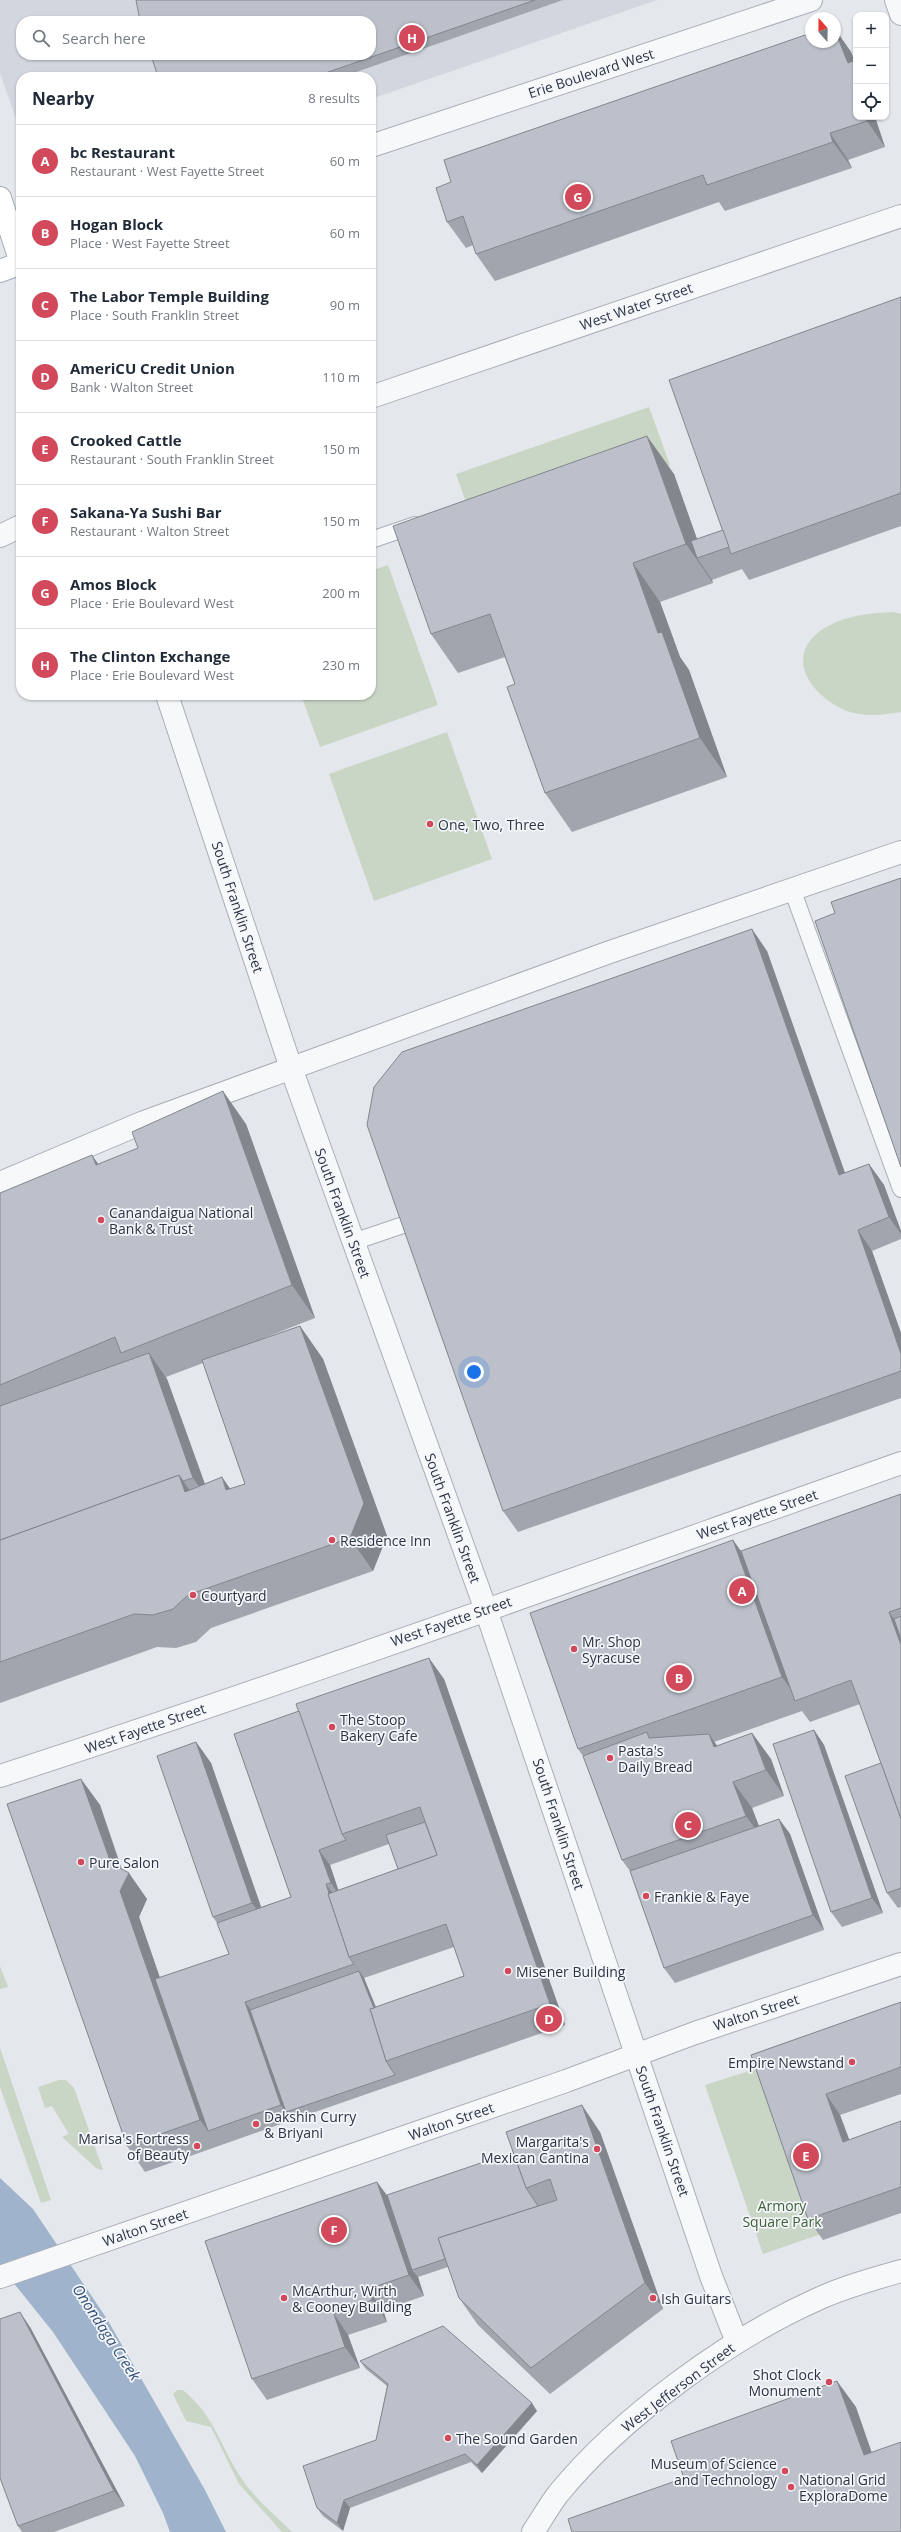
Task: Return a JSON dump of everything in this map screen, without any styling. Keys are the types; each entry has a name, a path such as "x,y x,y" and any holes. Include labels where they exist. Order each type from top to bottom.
{"main road":[{"path":"0,198 16,248"},
{"path":"0,271 16,265"}],"street":[{"name":"Erie Boulevard West","path":"376,144 811,0"},
{"path":"896,0 901,14"},
{"name":"West Water Street","path":"376,395 901,216"},
{"path":"0,536 16,528"},
{"name":"South Franklin Street","path":"169,700 291,1068 486,1610 711,2276 737,2342"},
{"path":"0,1184 144,1122 600,956 901,852"},
{"name":"West Fayette Street","path":"0,1776 118,1738 901,1463"},
{"name":"Walton Street","path":"0,2277 637,2054 695,2032 901,1964"},
{"name":"West Jefferson Street","path":"533,2532 558,2495 615,2435 695,2371 737,2342 818,2299 901,2271"}],"lane":[{"path":"376,538 430,519"},
{"path":"792,889 901,1189"},
{"path":"353,1242 409,1223"}],"shaded area":[{"path":"0,0 657,0 376,97 376,72 16,72 16,119 0,73"}],"green space":[{"path":"649,407 670,465 477,533 456,474"},
{"path":"388,565 438,705 320,747 303,700 376,700 376,569"},
{"path":"893,612 901,614 901,712 881,715 853,713 833,704 821,695 811,684 805,672 803,660 806,648 814,636 828,626 844,619 860,615"},
{"path":"447,732 492,859 374,901 329,774"},
{"path":"0,1966 8,1987 0,1989"},
{"path":"0,2048 51,2200 41,2203 0,2087"},
{"name":"Armory Square Park","path":"762,2067 821,2234 763,2254 705,2085"},
{"path":"59,2080 66,2080 74,2088 103,2170 96,2168 62,2137 69,2134 52,2106 45,2108 38,2087"},
{"path":"177,2390 183,2390 203,2411 211,2422 234,2467 247,2486 259,2500 292,2532 282,2532 239,2484 211,2427 186,2421 173,2394"}],"water":[{"name":"Onondaga Creek","path":"0,2178 33,2209 107,2319 205,2490 226,2532 170,2532 163,2513 135,2456 53,2332 0,2266"}],"building":[{"path":"136,0 535,0 376,55 376,16 139,16"},
{"path":"805,35 805,48 841,48 841,46 848,63 853,61 853,120 867,121 830,133 833,142 707,185 703,175 476,254 463,216 447,222 436,188 451,182 444,160"},
{"path":"153,60 363,60 328,72 156,72"},
{"path":"901,297 901,493 731,554 669,380"},
{"path":"647,436 686,544 633,563 658,633 662,632 700,738 545,793 507,687 515,684 490,614 431,634 393,526"},
{"path":"723,530 729,547 697,558 691,541"},
{"path":"901,878 901,1167 815,921 835,913 831,902"},
{"path":"752,929 839,1175 869,1164 889,1217 858,1230 901,1354 901,1371 503,1511 367,1125 374,1087 402,1052"},
{"path":"223,1091 292,1285 121,1353 115,1337 0,1385 0,1193 92,1155 96,1165 138,1148 132,1132"},
{"path":"300,1326 364,1503 350,1538 188,1595 173,1609 153,1615 134,1614 0,1662 0,1540 179,1475 185,1492 222,1477 226,1490 245,1484 202,1360"},
{"path":"149,1353 193,1478 183,1481 179,1475 0,1540 0,1406"},
{"path":"901,1494 901,1608 889,1612 901,1645 901,1819 851,1680 795,1701 741,1551"},
{"path":"733,1540 782,1677 578,1749 530,1613"},
{"path":"901,1616 901,1639 894,1619"},
{"path":"429,1658 550,2004 386,2061 370,2009 464,1976 446,1924 349,1957 328,1894 437,1855 420,1807 342,1834 296,1704"},
{"path":"299,1711 342,1834 346,1840 319,1850 331,1883 326,1884 328,1894 349,1957 354,1964 245,2002 281,2105 208,2131 155,1979 229,1954 217,1923 291,1897 234,1734"},
{"path":"814,1730 872,1898 831,1912 773,1744"},
{"path":"647,1732 649,1738 709,1734 714,1747 752,1733 766,1770 733,1782 746,1816 622,1860 583,1756"},
{"path":"196,1742 252,1903 213,1917 157,1756"},
{"path":"881,1763 901,1819 901,1888 887,1893 845,1776"},
{"path":"81,1779 111,1863 129,1873 120,1891 200,2120 127,2146 7,1804"},
{"path":"779,1819 813,1915 664,1968 630,1871"},
{"path":"425,1822 437,1855 398,1869 386,1835"},
{"path":"359,1971 374,2008 370,2009 386,2061 395,2075 286,2112 250,2010"},
{"path":"901,2002 901,2067 826,2094 843,2142 901,2121 901,2187 808,2219 751,2055"},
{"path":"582,2105 645,2283 531,2368 459,2298 438,2238 557,2200 550,2179 526,2188 506,2132"},
{"path":"513,2152 526,2188 538,2206 438,2238 445,2259 412,2270 387,2195"},
{"path":"377,2182 409,2275 368,2289 372,2300 334,2314 345,2347 252,2379 205,2241"},
{"path":"20,2312 114,2491 18,2526 0,2478 0,2319"},
{"name":"The Sound Garden","path":"443,2326 532,2403 477,2465 465,2454 344,2500 337,2523 317,2508 303,2466 376,2440 388,2384 360,2361"},
{"name":"Museum of Science and Technology","path":"837,2381 864,2455 901,2442 901,2532 572,2532 568,2519 684,2478 671,2441"}],"place":[{"name":"The Clinton Exchange","path":"412,38"},
{"name":"Amos Block","path":"578,197"},
{"name":"One, Two, Three","path":"430,824"},
{"name":"Canandaigua National Bank & Trust","path":"101,1220"},
{"name":"Residence Inn","path":"332,1540"},
{"name":"bc Restaurant","path":"742,1591"},
{"name":"Courtyard","path":"193,1595"},
{"name":"Mr. Shop Syracuse","path":"574,1649"},
{"name":"Hogan Block","path":"679,1678"},
{"name":"The Stoop Bakery Cafe","path":"332,1727"},
{"name":"Pasta's Daily Bread","path":"610,1758"},
{"name":"The Labor Temple Building","path":"688,1825"},
{"name":"Pure Salon","path":"81,1862"},
{"name":"Frankie & Faye","path":"646,1896"},
{"name":"Misener Building","path":"508,1971"},
{"name":"AmeriCU Credit Union","path":"549,2019"},
{"name":"Empire Newstand","path":"852,2062"},
{"name":"Dakshin Curry & Briyani","path":"256,2124"},
{"name":"Marisa's Fortress of Beauty","path":"197,2146"},
{"name":"Margarita's Mexican Cantina","path":"597,2149"},
{"name":"Crooked Cattle","path":"806,2156"},
{"name":"Sakana-Ya Sushi Bar","path":"334,2230"},
{"name":"McArthur, Wirth & Cooney Building","path":"284,2298"},
{"name":"Ish Guitars","path":"653,2298"},
{"name":"Shot Clock Monument","path":"829,2382"},
{"name":"The Sound Garden","path":"448,2438"},
{"name":"Museum of Science and Technology","path":"785,2471"},
{"name":"National Grid ExploraDome","path":"791,2487"}]}
